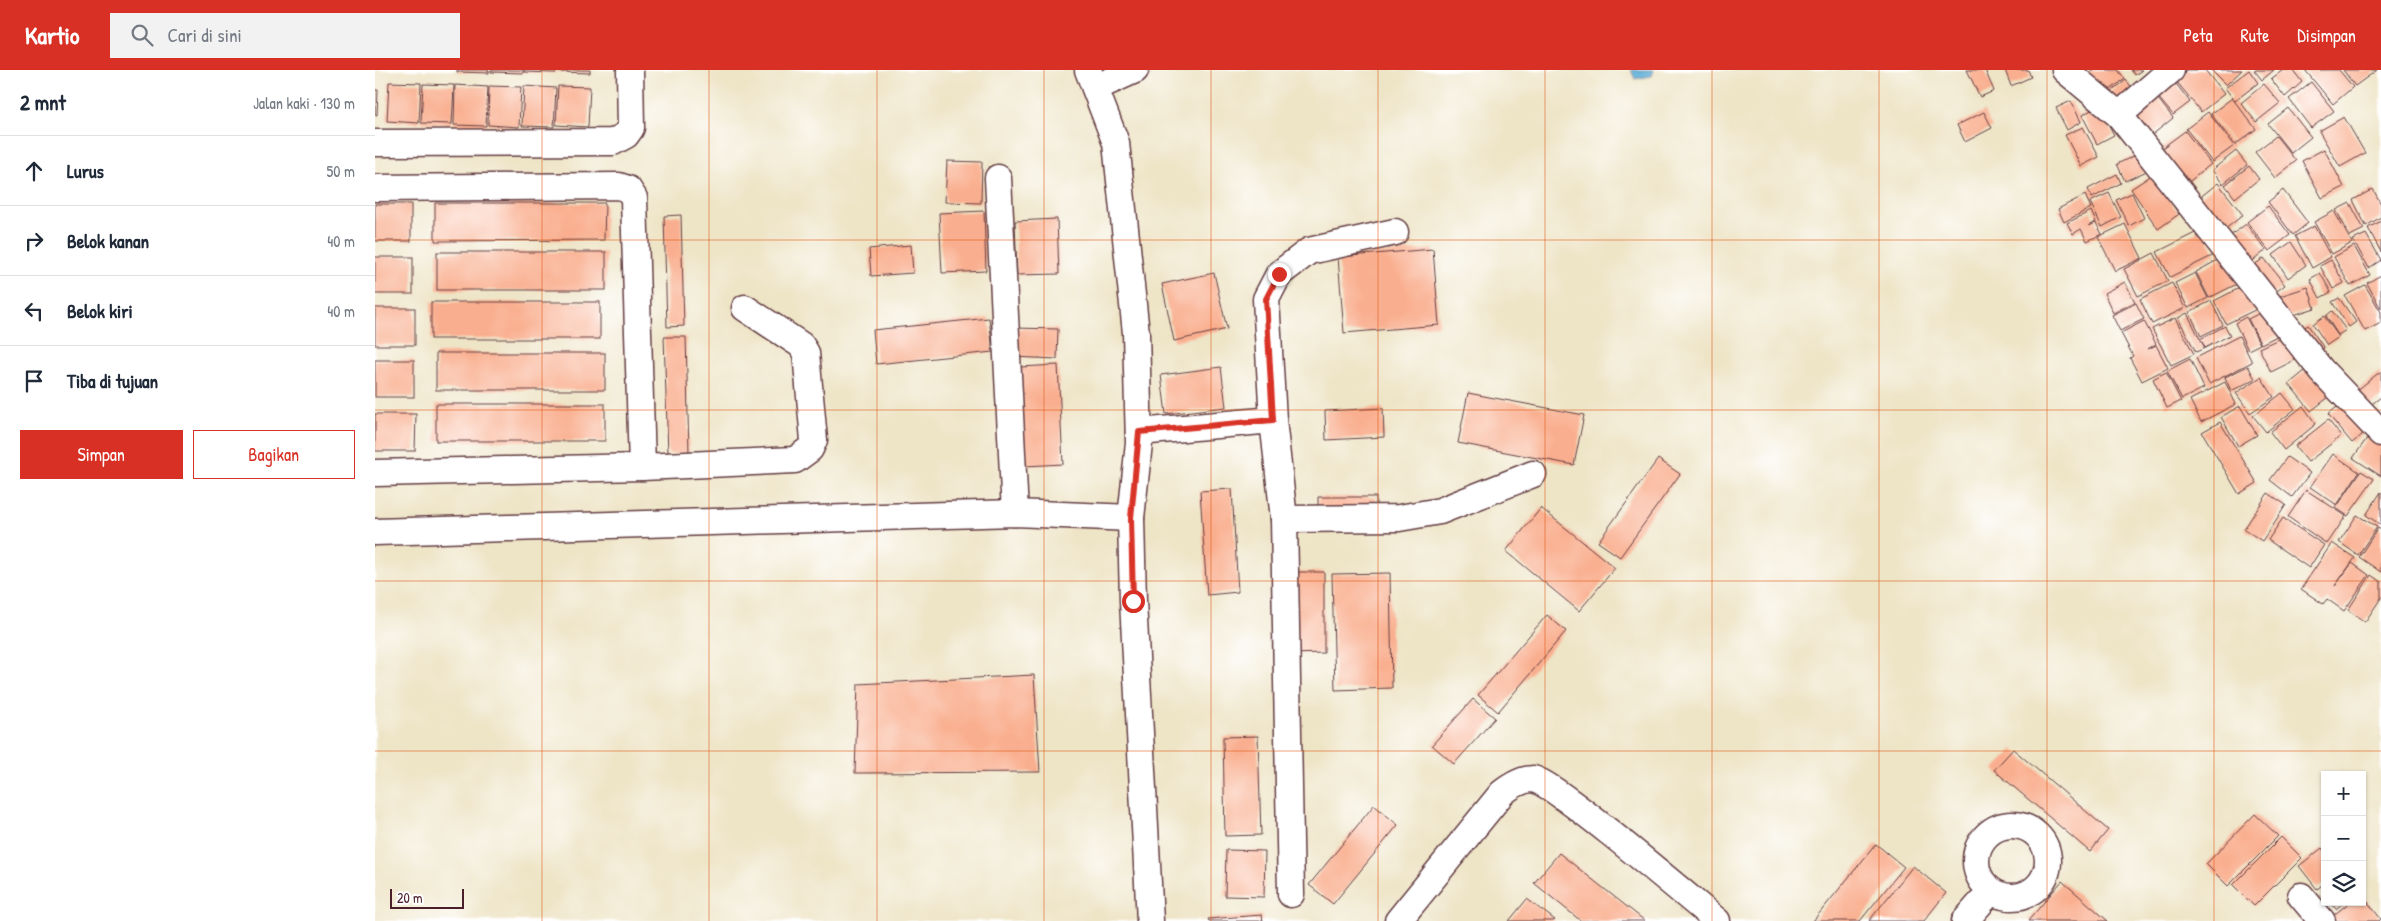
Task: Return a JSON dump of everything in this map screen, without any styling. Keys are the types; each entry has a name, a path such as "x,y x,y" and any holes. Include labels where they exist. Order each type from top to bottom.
{"street":[{"path":"375,143 613,142 626,135 631,128 630,70"},
{"path":"1135,70 1091,79 1116,143 1135,327 1139,432 1131,518 1133,601 1150,921"},
{"path":"2065,70 2119,115 2322,371 2381,433"},
{"path":"2119,115 2171,70"},
{"path":"998,178 1015,513"},
{"path":"375,188 619,186 628,188 634,198 642,467"},
{"path":"1291,894 1284,519 1273,420 1266,299 1279,274 1309,251 1395,232"},
{"path":"375,473 642,467 795,460 810,449 814,440 806,353 801,345 745,308"},
{"path":"1139,432 1273,420"},
{"path":"1284,519 1399,518 1440,511 1533,474"},
{"path":"375,532 1015,513 1131,518"},
{"path":"1398,921 1502,793 1511,786 1534,779 1545,784 1578,808 1717,921"},
{"path":"1965,921 1991,892"},
{"path":"2301,896 2322,921"}],"water":[{"path":"1631,70 1654,70 1651,76 1635,79"}],"building":[{"path":"457,70 489,70 489,73 457,72"},
{"path":"491,70 523,70 523,73 491,72"},
{"path":"524,70 556,70 556,73 524,72"},
{"path":"558,70 590,70 590,73 558,72"},
{"path":"1967,70 1985,70 1994,91 1980,97"},
{"path":"2005,70 2028,70 2031,77 2011,86"},
{"path":"2092,70 2118,70 2125,79 2103,95 2087,74"},
{"path":"2131,70 2142,70 2135,75"},
{"path":"2182,70 2205,70 2224,94 2201,112 2173,77"},
{"path":"2211,70 2242,70 2226,85"},
{"path":"2249,70 2258,83 2235,101 2225,88"},
{"path":"2254,70 2274,70 2262,80"},
{"path":"2283,70 2293,70 2302,82 2285,97 2271,79"},
{"path":"2305,70 2339,70 2353,87 2333,104"},
{"path":"2343,70 2377,70 2355,86"},
{"path":"2171,77 2190,102 2173,115 2153,91"},
{"path":"2126,80 2136,93 2116,107 2107,95"},
{"path":"389,82 421,83 419,123 387,121"},
{"path":"2311,82 2334,111 2311,128 2289,99"},
{"path":"423,84 454,85 452,124 421,123"},
{"path":"2264,84 2280,103 2256,122 2241,103"},
{"path":"455,85 488,87 486,126 454,125"},
{"path":"489,86 521,87 519,127 488,125"},
{"path":"524,86 556,88 554,127 522,126"},
{"path":"558,86 590,87 588,127 556,125"},
{"path":"375,90 378,90 377,115 375,115"},
{"path":"2152,91 2173,118 2147,139 2125,112"},
{"path":"2232,98 2256,129 2235,145 2211,114"},
{"path":"2071,101 2081,122 2067,130 2056,108"},
{"path":"2099,106 2114,135 2097,144 2082,115"},
{"path":"2288,108 2311,137 2291,153 2268,124"},
{"path":"1984,112 1992,128 1965,142 1957,125"},
{"path":"2208,112 2234,146 2212,162 2186,129"},
{"path":"2344,117 2365,153 2340,167 2319,131"},
{"path":"2083,127 2099,157 2081,166 2065,135"},
{"path":"2185,131 2211,164 2185,185 2158,151"},
{"path":"2276,136 2296,161 2275,178 2255,152"},
{"path":"2324,149 2344,187 2322,198 2302,161"},
{"path":"2236,151 2247,165 2223,184 2212,170"},
{"path":"2142,152 2151,169 2125,181 2117,164"},
{"path":"947,161 982,162 981,203 945,202"},
{"path":"2249,166 2259,179 2235,198 2225,185"},
{"path":"2117,174 2121,183 2092,198 2088,189"},
{"path":"2152,175 2179,214 2158,229 2131,189"},
{"path":"2218,183 2243,215 2219,234 2194,202"},
{"path":"2373,189 2381,204 2381,217 2366,226 2353,200"},
{"path":"2283,190 2308,223 2293,235 2268,202"},
{"path":"2109,193 2121,217 2102,227 2090,202"},
{"path":"2132,193 2144,218 2129,226 2116,200"},
{"path":"2085,195 2091,208 2064,222 2058,209"},
{"path":"435,203 605,203 604,240 435,241"},
{"path":"2350,203 2364,229 2350,236 2336,210"},
{"path":"375,204 411,204 411,241 375,241"},
{"path":"2268,206 2290,235 2269,251 2247,222"},
{"path":"984,211 986,271 942,273 939,213"},
{"path":"2091,211 2096,222 2088,226 2096,223 2102,234 2087,241 2081,229 2073,234 2067,223"},
{"path":"2334,211 2352,243 2332,254 2314,222"},
{"path":"681,215 684,326 667,327 664,216"},
{"path":"1057,219 1059,274 1017,275 1015,221"},
{"path":"2381,221 2381,252 2368,228"},
{"path":"2125,224 2142,258 2115,271 2098,237"},
{"path":"2246,224 2266,250 2247,266 2226,239"},
{"path":"2314,226 2331,257 2312,268 2295,236"},
{"path":"2203,229 2216,254 2170,277 2157,252"},
{"path":"2366,234 2381,260 2369,268 2353,240"},
{"path":"2291,242 2306,265 2288,278 2273,255"},
{"path":"911,245 913,273 871,276 869,249"},
{"path":"2354,246 2370,275 2350,286 2334,257"},
{"path":"1433,249 1439,325 1344,333 1338,257"},
{"path":"437,252 606,252 606,290 437,290"},
{"path":"2154,253 2168,281 2138,296 2124,269"},
{"path":"2225,256 2239,283 2209,298 2196,272"},
{"path":"375,257 413,257 413,294 375,294"},
{"path":"2264,258 2285,285 2269,297 2247,270"},
{"path":"2331,260 2344,283 2333,289 2320,266"},
{"path":"1214,273 1227,329 1174,341 1162,284"},
{"path":"2195,273 2208,298 2188,308 2175,283"},
{"path":"2320,273 2331,292 2320,298 2310,279"},
{"path":"2381,275 2381,309 2367,283"},
{"path":"2125,282 2135,302 2113,313 2104,293"},
{"path":"2172,283 2185,308 2152,324 2140,299"},
{"path":"2247,284 2259,308 2226,324 2214,301"},
{"path":"2365,285 2381,312 2381,323 2365,331 2345,296"},
{"path":"2308,287 2315,308 2284,318 2277,297"},
{"path":"2339,298 2356,322 2349,327 2332,302"},
{"path":"2211,301 2223,325 2201,336 2189,312"},
{"path":"431,302 600,302 600,339 431,339"},
{"path":"2136,303 2144,319 2120,331 2112,315"},
{"path":"375,308 415,308 415,345 375,345"},
{"path":"2268,309 2281,334 2261,344 2248,319"},
{"path":"2332,311 2346,330 2338,335 2326,316"},
{"path":"2187,313 2200,339 2225,326 2230,335 2196,352 2178,318"},
{"path":"2324,316 2339,337 2327,345 2313,324"},
{"path":"2246,317 2260,344 2248,350 2235,323"},
{"path":"989,318 993,352 876,364 873,330"},
{"path":"2175,318 2194,354 2171,365 2152,329"},
{"path":"2144,321 2156,344 2148,349 2156,345 2168,368 2142,381 2130,358 2133,356 2121,333"},
{"path":"2308,325 2324,348 2315,355 2298,332"},
{"path":"1014,328 1058,329 1057,359 1013,357"},
{"path":"2239,336 2252,362 2209,384 2196,358"},
{"path":"2285,336 2297,359 2271,372 2259,348"},
{"path":"664,337 686,337 689,453 668,454"},
{"path":"436,353 605,353 605,390 436,390"},
{"path":"2190,359 2204,388 2182,399 2167,371"},
{"path":"375,360 414,360 414,397 375,397"},
{"path":"1058,365 1063,464 1025,466 1020,367"},
{"path":"2312,365 2334,393 2311,411 2289,384"},
{"path":"2248,366 2255,379 2231,391 2225,377"},
{"path":"1221,367 1226,407 1166,414 1161,375"},
{"path":"2381,371 2381,397 2368,407 2355,392"},
{"path":"2166,372 2181,401 2167,408 2153,379"},
{"path":"2261,377 2274,397 2250,413 2236,393"},
{"path":"2225,382 2236,404 2201,422 2190,400"},
{"path":"1468,393 1584,415 1574,465 1458,443"},
{"path":"2282,393 2295,409 2266,432 2253,416"},
{"path":"2345,401 2368,430 2352,443 2328,414"},
{"path":"436,404 605,404 605,441 436,441"},
{"path":"2240,406 2257,435 2238,446 2221,417"},
{"path":"2303,406 2316,424 2284,450 2270,432"},
{"path":"1383,408 1384,437 1326,440 1325,411"},
{"path":"375,414 416,414 415,451 375,451"},
{"path":"2328,420 2341,436 2308,462 2295,446"},
{"path":"2220,422 2257,483 2239,494 2202,432"},
{"path":"2370,434 2381,441 2381,476 2353,458"},
{"path":"2333,454 2359,472 2337,505 2310,487"},
{"path":"2287,457 2310,473 2292,497 2270,480"},
{"path":"1658,459 1680,474 1620,557 1598,542"},
{"path":"2361,471 2374,479 2348,516 2336,508"},
{"path":"1232,489 1238,592 1207,595 1200,491"},
{"path":"2306,490 2346,516 2327,544 2288,517"},
{"path":"2381,492 2381,525 2366,515"},
{"path":"2268,493 2286,505 2262,541 2244,529"},
{"path":"1318,497 1376,497 1376,512 1318,513"},
{"path":"1541,508 1615,568 1579,611 1506,551"},
{"path":"2357,515 2377,527 2358,555 2339,542"},
{"path":"2283,518 2324,545 2309,568 2268,540"},
{"path":"2378,528 2381,530 2381,572 2359,557"},
{"path":"2332,543 2355,558 2335,586 2352,563 2369,575 2344,611 2327,599 2323,604 2301,589"},
{"path":"1290,572 1324,572 1324,653 1290,654"},
{"path":"1390,573 1392,688 1335,690 1332,574"},
{"path":"2371,575 2381,582 2381,598 2365,622 2348,610"},
{"path":"1547,615 1566,631 1498,712 1478,695"},
{"path":"1034,675 1040,772 855,773 858,684"},
{"path":"1473,699 1495,718 1454,764 1432,745"},
{"path":"1258,736 1261,835 1225,836 1223,737"},
{"path":"2013,749 2108,830 2090,852 1994,770"},
{"path":"1374,805 1398,825 1333,904 1309,885"},
{"path":"2255,814 2278,836 2228,886 2206,864"},
{"path":"2281,837 2302,858 2254,906 2233,885"},
{"path":"1876,844 1904,867 1860,921 1813,921"},
{"path":"2321,849 2321,886 2317,889 2299,866"},
{"path":"1226,850 1265,851 1264,897 1225,896"},
{"path":"1559,853 1645,921 1581,921 1534,883"},
{"path":"1913,866 1946,893 1924,921 1869,921"},
{"path":"2062,881 2108,921 2028,921"},
{"path":"1527,899 1555,920 1509,921"},
{"path":"2366,900 2381,919 2379,921 2332,921 2330,918 2345,906 2366,906"},
{"path":"1262,915 1263,921 1209,921 1208,919"}],"route":[{"path":"1133,601 1131,518 1139,432 1273,420 1266,299 1279,274"}]}
